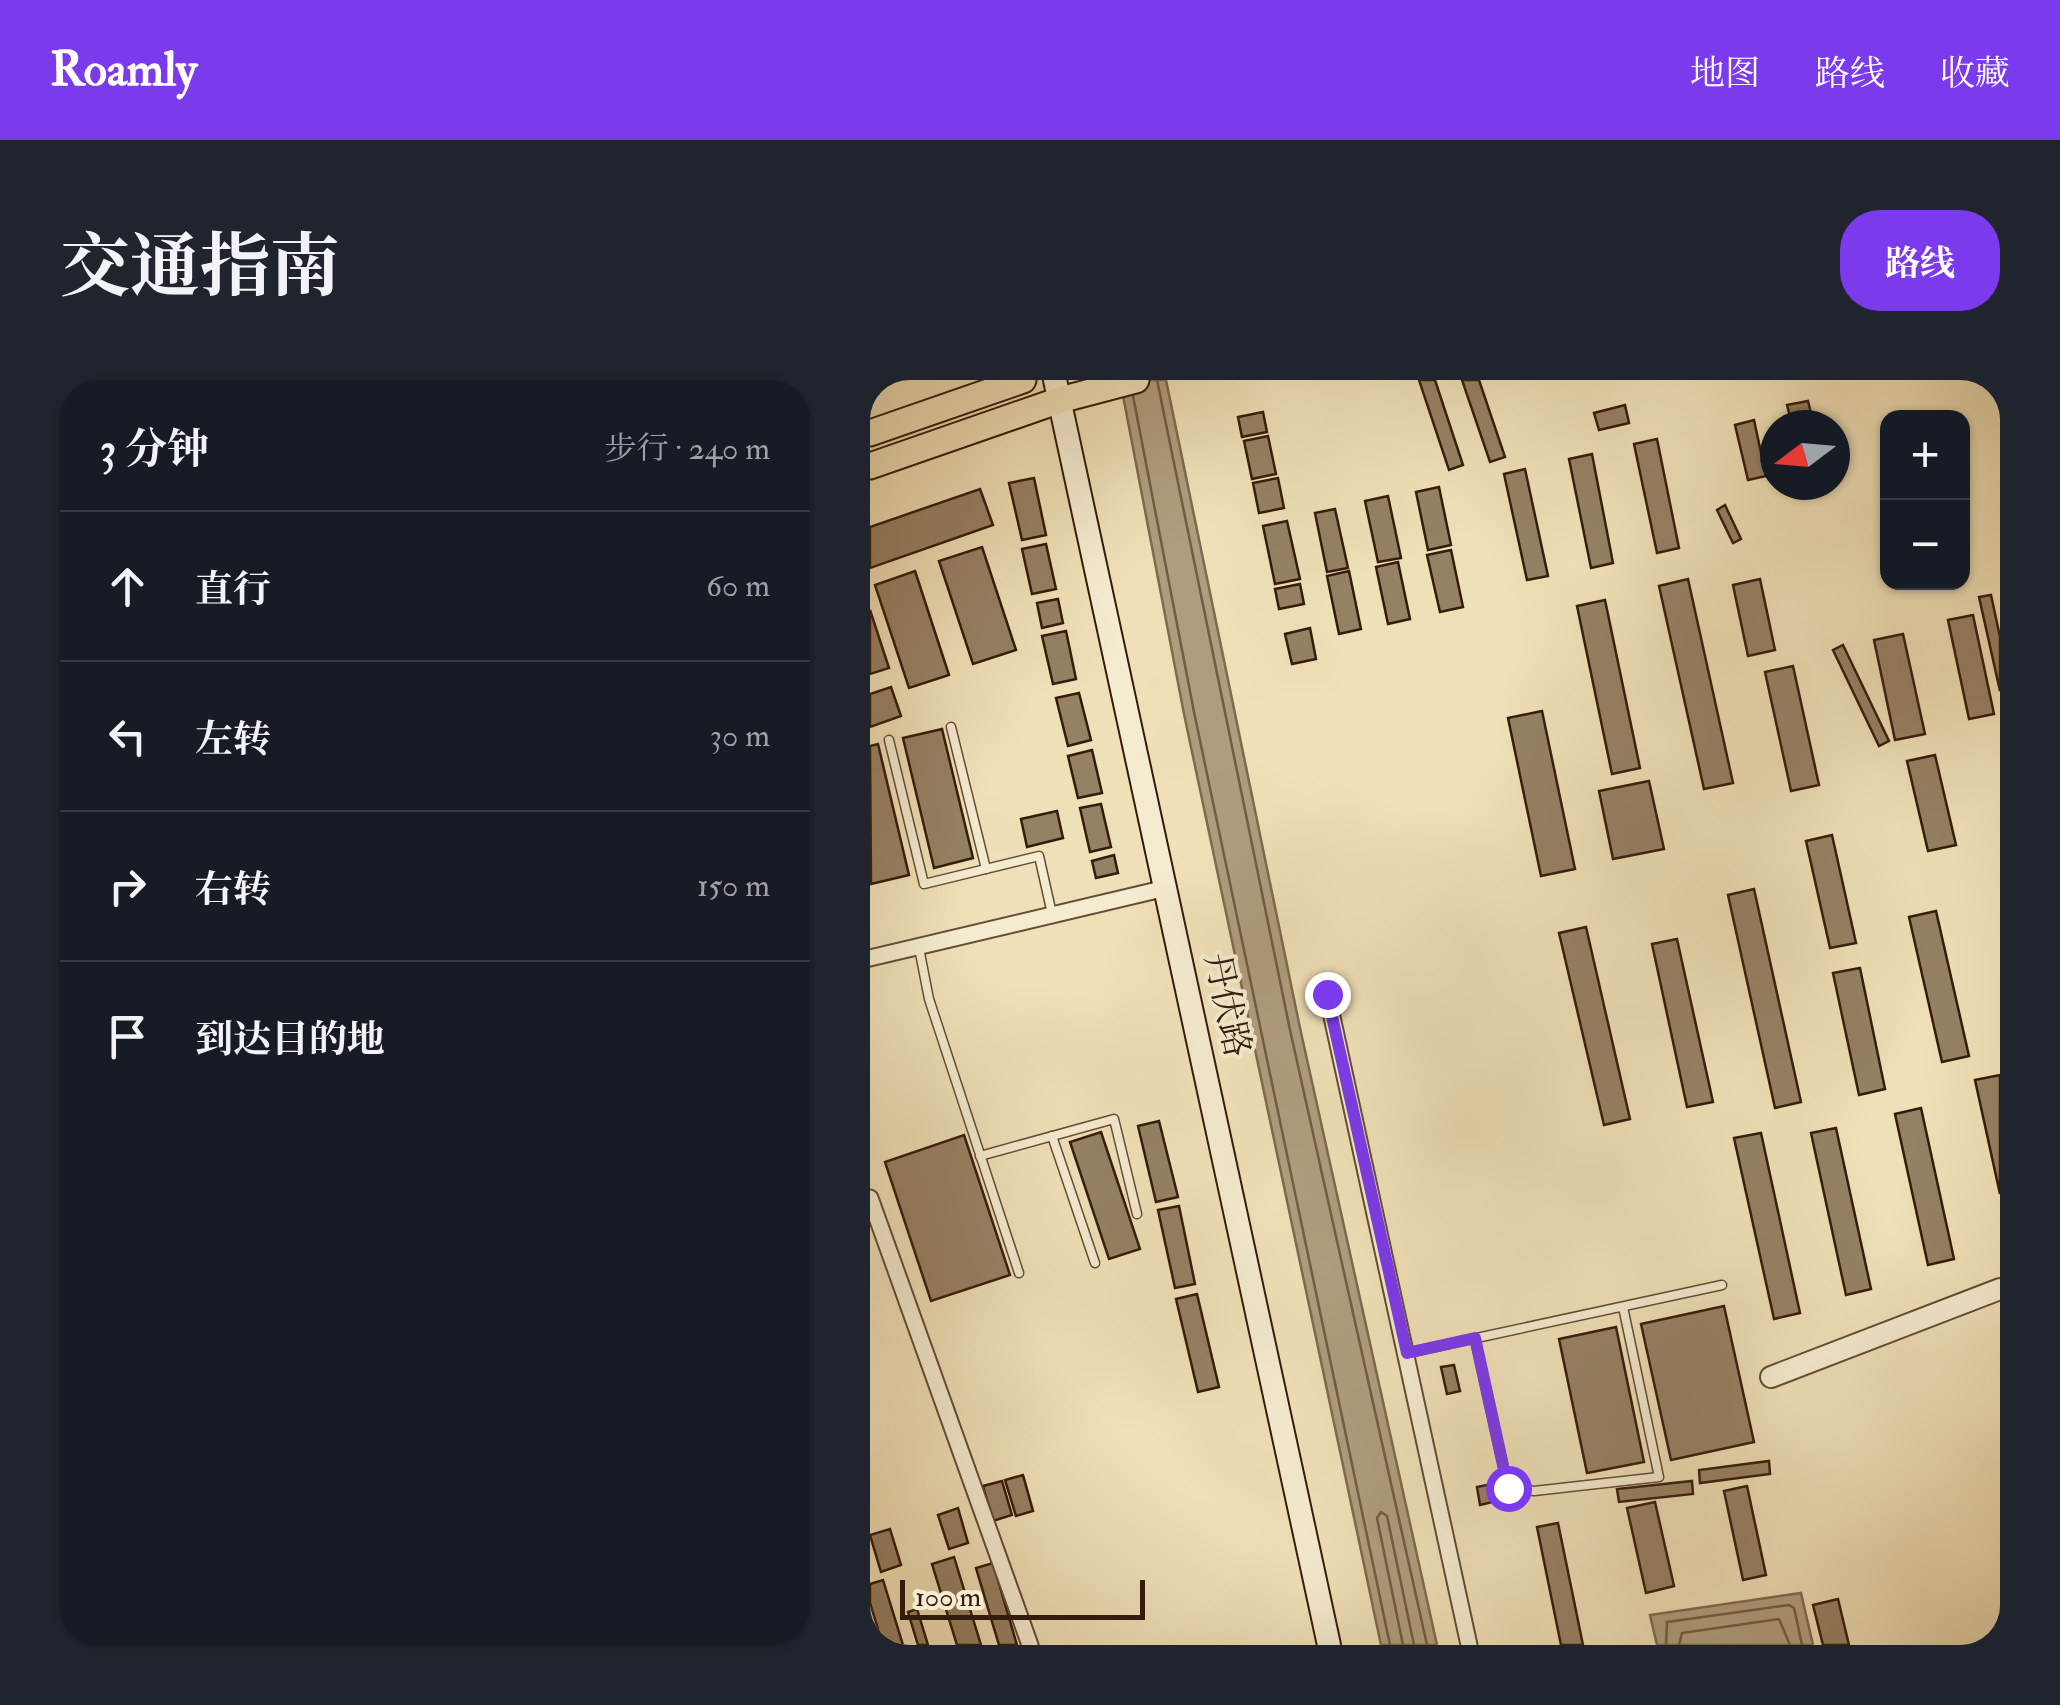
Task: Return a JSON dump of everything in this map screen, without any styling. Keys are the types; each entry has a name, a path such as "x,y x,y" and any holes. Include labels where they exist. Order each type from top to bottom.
{"main road":[{"path":"870,434 1023,380"},
{"path":"870,466 1058,390 1110,388 1136,380"},
{"name":"丹伏路","path":"1058,390 1329,1645"}],"street":[{"path":"870,958 1166,888"},
{"path":"1327,994 1469,1645"},
{"path":"870,1198 1030,1645"},
{"path":"1770,1377 2000,1289"}],"lane":[{"path":"950,727 986,869"},
{"path":"890,740 924,884 1039,856 1052,914"},
{"path":"918,945 929,1000 1019,1273"},
{"path":"980,1156 1114,1119 1137,1214"},
{"path":"1052,1136 1095,1263"},
{"path":"1407,1353 1722,1285"},
{"path":"1475,1338 1508,1488 1534,1490 1659,1477 1623,1307"}],"water":[{"path":"1120,380 1166,380 1300,1028 1437,1645 1381,1645 1184,714"},
{"path":"1801,1593 1813,1645 1657,1645 1650,1615"}],"building":[{"path":"1419,380 1435,380 1463,465 1449,470"},
{"path":"1462,380 1479,380 1505,457 1490,462"},
{"path":"1808,401 1810,410 1788,410 1787,405"},
{"path":"1625,405 1629,423 1599,430 1594,413"},
{"path":"1263,412 1267,432 1242,437 1238,417"},
{"path":"1754,420 1760,448 1760,477 1748,480 1735,425"},
{"path":"1268,436 1276,474 1252,479 1244,441"},
{"path":"1657,439 1679,548 1657,553 1634,444"},
{"path":"1592,454 1613,563 1591,568 1569,459"},
{"path":"1525,469 1548,576 1527,580 1504,474"},
{"path":"1034,478 1046,535 1022,540 1009,483"},
{"path":"1278,478 1284,508 1259,513 1253,483"},
{"path":"1439,487 1451,545 1428,550 1416,492"},
{"path":"980,489 993,525 870,568 870,527"},
{"path":"1388,496 1401,558 1378,562 1365,501"},
{"path":"1725,505 1741,539 1733,543 1717,510"},
{"path":"1335,509 1348,568 1327,572 1315,513"},
{"path":"1287,521 1300,579 1275,584 1263,526"},
{"path":"1046,544 1056,589 1032,594 1022,549"},
{"path":"982,547 1016,650 973,664 939,561"},
{"path":"1451,550 1463,607 1440,612 1427,555"},
{"path":"1398,562 1410,619 1388,624 1376,567"},
{"path":"915,571 949,675 909,688 875,585"},
{"path":"1349,571 1361,629 1339,634 1327,576"},
{"path":"1688,579 1733,783 1704,789 1659,586"},
{"path":"1760,579 1775,650 1748,656 1733,585"},
{"path":"1300,584 1304,604 1279,609 1275,589"},
{"path":"1991,595 2000,637 2000,691 1979,597"},
{"path":"1058,599 1063,623 1042,628 1037,603"},
{"path":"1605,600 1640,768 1612,774 1577,606"},
{"path":"870,610 889,668 870,674"},
{"path":"1973,615 1994,714 1969,719 1948,620"},
{"path":"1310,628 1316,659 1292,664 1285,634"},
{"path":"1066,631 1076,679 1053,684 1042,636"},
{"path":"1903,634 1925,734 1895,740 1874,640"},
{"path":"1843,645 1889,741 1879,746 1833,650"},
{"path":"1793,666 1819,785 1791,791 1765,672"},
{"path":"891,687 901,716 870,727 870,694"},
{"path":"1079,693 1091,740 1068,746 1056,698"},
{"path":"1542,711 1575,869 1541,876 1508,718"},
{"path":"942,729 973,858 934,868 903,738"},
{"path":"878,744 909,875 871,884 870,746"},
{"path":"1092,750 1102,793 1078,798 1068,756"},
{"path":"1935,755 1956,845 1928,851 1907,761"},
{"path":"1649,781 1664,849 1613,859 1599,791"},
{"path":"1101,804 1111,847 1090,852 1080,808"},
{"path":"1057,811 1063,838 1027,847 1021,819"},
{"path":"1832,835 1856,943 1830,948 1806,841"},
{"path":"1114,855 1118,873 1096,878 1092,861"},
{"path":"1754,889 1801,1102 1775,1108 1728,895"},
{"path":"1936,911 1969,1056 1942,1062 1909,917"},
{"path":"1586,927 1630,1119 1604,1125 1559,933"},
{"path":"1677,939 1713,1102 1687,1107 1652,944"},
{"path":"1860,968 1885,1089 1859,1095 1833,973"},
{"path":"2000,1075 2000,1194 1975,1080"},
{"path":"1921,1108 1954,1259 1928,1265 1895,1114"},
{"path":"1159,1121 1178,1197 1156,1202 1138,1126"},
{"path":"1836,1128 1871,1289 1846,1295 1811,1133"},
{"path":"1101,1132 1140,1249 1109,1259 1070,1142"},
{"path":"1761,1133 1800,1313 1774,1319 1734,1138"},
{"path":"964,1135 1010,1275 931,1301 885,1162"},
{"path":"1179,1206 1195,1284 1175,1288 1158,1210"},
{"path":"1197,1294 1219,1387 1198,1392 1176,1299"},
{"path":"1724,1306 1754,1442 1671,1460 1641,1324"},
{"path":"1616,1327 1644,1462 1587,1473 1559,1339"},
{"path":"1454,1365 1460,1391 1447,1394 1441,1367"},
{"path":"1769,1461 1770,1474 1700,1483 1699,1470"},
{"path":"1023,1475 1033,1511 1016,1516 1005,1480"},
{"path":"1002,1481 1012,1515 993,1521 983,1486"},
{"path":"1692,1481 1693,1494 1619,1502 1617,1489"},
{"path":"1502,1482 1505,1499 1480,1505 1477,1487"},
{"path":"1747,1486 1766,1575 1743,1580 1724,1491"},
{"path":"1655,1502 1674,1586 1646,1593 1627,1508"},
{"path":"958,1508 968,1543 949,1549 938,1515"},
{"path":"1558,1523 1583,1645 1561,1645 1537,1527"},
{"path":"890,1529 901,1565 881,1572 870,1535"},
{"path":"954,1557 981,1645 957,1645 932,1564"},
{"path":"993,1563 1017,1645 999,1645 976,1568"},
{"path":"883,1580 903,1645 883,1645 870,1603 870,1584"},
{"path":"1838,1599 1849,1645 1823,1645 1813,1605"},
{"path":"917,1609 928,1645 918,1645 908,1612"}],"route":[{"path":"1327,994 1407,1353 1475,1338 1508,1488"}]}
